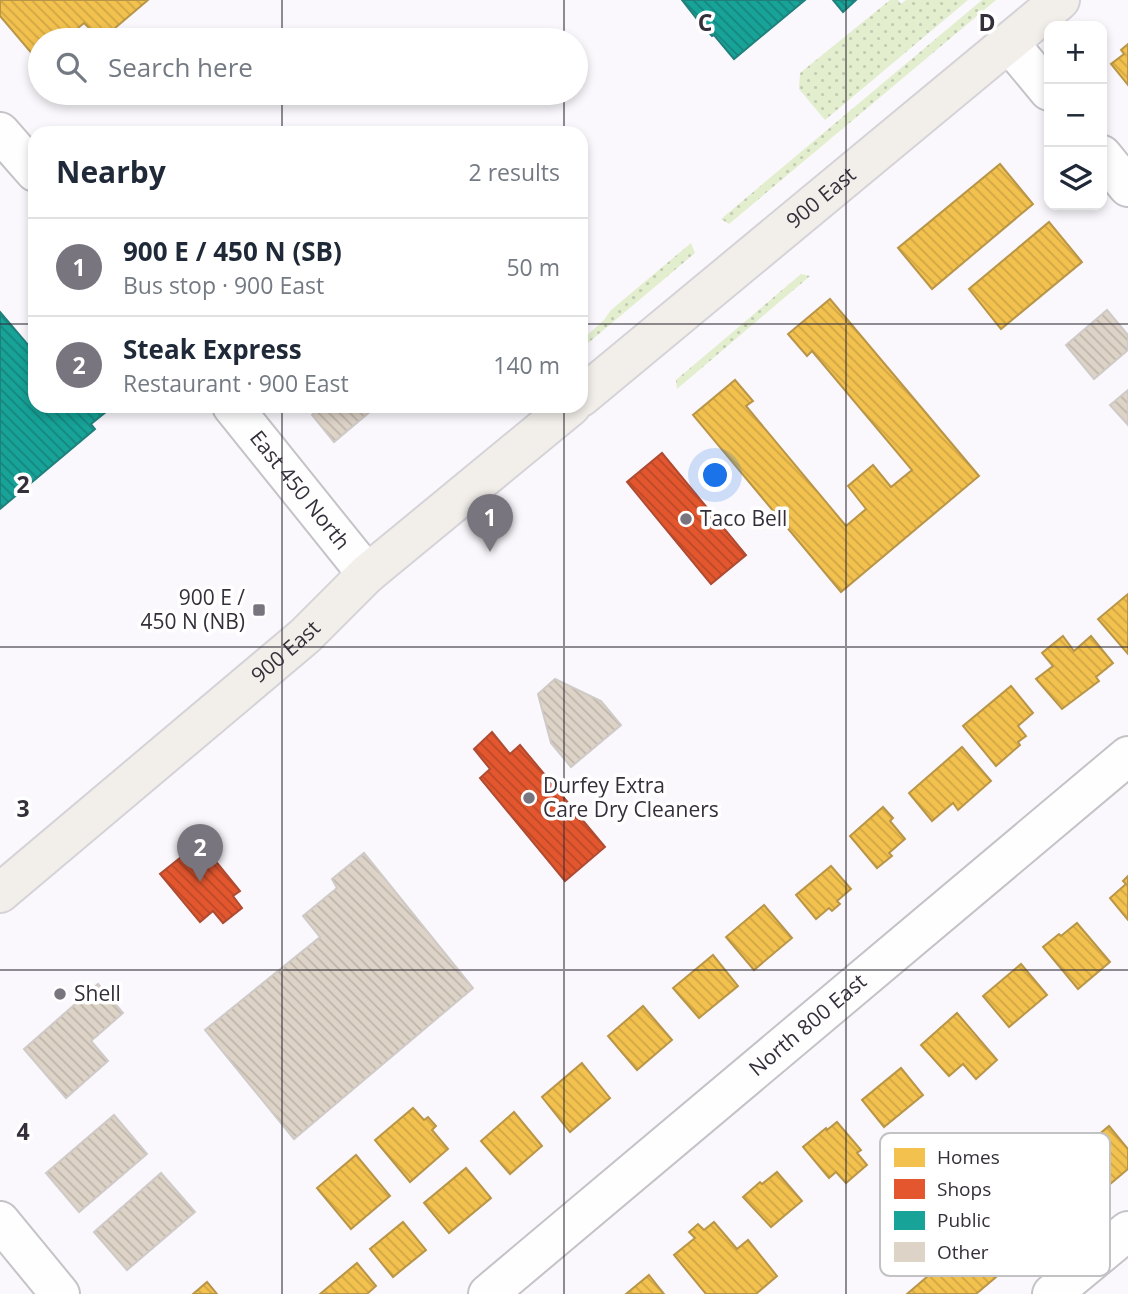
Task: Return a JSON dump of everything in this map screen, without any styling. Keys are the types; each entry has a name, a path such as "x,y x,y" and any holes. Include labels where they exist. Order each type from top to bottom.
{"main road":[{"name":"900 East","path":"588,391 1060,0"},
{"name":"900 East","path":"0,893 305,636 367,574 562,413"}],"street":[{"path":"1009,43 1044,85"},
{"path":"0,132 28,164"},
{"path":"1107,161 1128,187"},
{"name":"East 450 North","path":"238,413 367,574"},
{"name":"North 800 East","path":"488,1294 1128,756"},
{"path":"0,1221 60,1294"},
{"path":"1110,1246 1128,1231"},
{"path":"1052,1294 1074,1276"}],"green space":[{"path":"890,0 898,0 901,4 906,0 968,0 825,120 799,89 800,73"},
{"path":"982,0 996,0 729,224 721,219"},
{"path":"691,243 695,253 588,343 588,334 611,310"},
{"path":"801,274 810,276 677,389 676,380"}],"building: Homes":[{"path":"0,0 148,0 115,28 89,28 84,23 78,28 28,28 28,49 0,16"},
{"path":"1128,44 1128,85 1111,64 1124,54 1121,50"},
{"path":"1000,164 1033,204 932,289 898,248"},
{"path":"1049,222 1082,262 1001,329 969,289"},
{"path":"830,299 979,476 841,592 693,415 735,380 753,401 746,406 846,526 866,509 848,486 873,465 891,487 912,470 812,351 807,356 788,334"},
{"path":"1128,594 1128,654 1098,619"},
{"path":"1063,636 1074,651 1091,636 1113,663 1096,677 1099,681 1062,709 1036,679 1053,666 1042,653"},
{"path":"1011,686 1033,713 1018,726 1026,736 1018,742 1020,745 996,766 963,726"},
{"path":"962,747 991,781 958,810 953,803 932,821 909,793"},
{"path":"883,807 893,818 890,821 905,839 889,853 892,856 877,868 850,836"},
{"path":"831,866 851,889 837,901 840,904 832,911 829,908 816,919 796,895"},
{"path":"1128,876 1128,920 1110,898 1126,884 1123,881"},
{"path":"764,905 792,938 754,970 726,937"},
{"path":"1077,923 1110,962 1078,989 1043,947"},
{"path":"713,955 738,986 699,1018 673,988"},
{"path":"1021,964 1047,995 1009,1027 983,996"},
{"path":"643,1006 672,1040 637,1070 608,1036"},
{"path":"957,1013 997,1060 976,1079 963,1064 949,1076 921,1045"},
{"path":"582,1063 610,1098 570,1132 542,1097"},
{"path":"901,1068 923,1095 884,1127 862,1100"},
{"path":"413,1108 424,1120 428,1117 436,1126 432,1130 448,1149 410,1182 375,1140"},
{"path":"514,1112 542,1146 510,1174 481,1141"},
{"path":"837,1122 861,1150 857,1153 867,1165 846,1183 836,1172 829,1178 803,1147"},
{"path":"1109,1126 1128,1149 1128,1169 1110,1184 1110,1133 1101,1133"},
{"path":"356,1155 390,1196 351,1229 317,1188"},
{"path":"466,1168 491,1198 449,1233 424,1203"},
{"path":"777,1172 802,1201 771,1227 743,1197"},
{"path":"403,1222 426,1250 393,1277 370,1249"},
{"path":"714,1222 737,1249 748,1240 777,1276 756,1294 706,1294 674,1255 695,1238 689,1232 698,1224 704,1230"},
{"path":"357,1263 376,1286 367,1294 320,1294"},
{"path":"649,1275 664,1294 626,1294"},
{"path":"928,1276 997,1276 976,1294 907,1294"},
{"path":"207,1282 217,1294 193,1294"}],"building: Shops":[{"name":"Taco Bell","path":"662,453 746,555 711,584 627,482"},
{"path":"492,732 510,754 520,745 605,847 565,881 480,778 490,769 474,749"},
{"path":"200,842 240,891 233,896 242,908 223,923 213,911 200,922 160,874"}],"building: Public":[{"path":"682,0 805,0 734,59"},
{"path":"833,0 856,0 843,12"},
{"path":"0,312 28,345 28,413 105,413 91,424 95,429 0,509"}],"building: Other":[{"path":"1107,310 1128,335 1128,350 1094,379 1066,345"},
{"path":"1128,390 1128,425 1110,405"},
{"path":"314,413 368,413 334,442 312,415"},
{"path":"555,679 601,701 621,725 571,767 551,743 538,694"},
{"path":"364,853 473,988 294,1139 205,1030 320,937 303,916 337,888 332,879"},
{"path":"98,984 123,1013 91,1041 108,1061 66,1098 24,1049"},
{"path":"114,1115 147,1154 79,1212 46,1173"},
{"path":"161,1173 195,1212 127,1270 94,1232"}],"place":[{"name":"Taco Bell","path":"686,519"},
{"name":"900 E / 450 N (SB)","path":"490,552"},
{"name":"900 E / 450 N (NB)","path":"259,610"},
{"name":"Durfey Extra Care Dry Cleaners","path":"529,798"},
{"name":"Steak Express","path":"200,882"},
{"name":"Shell","path":"60,994"}]}
